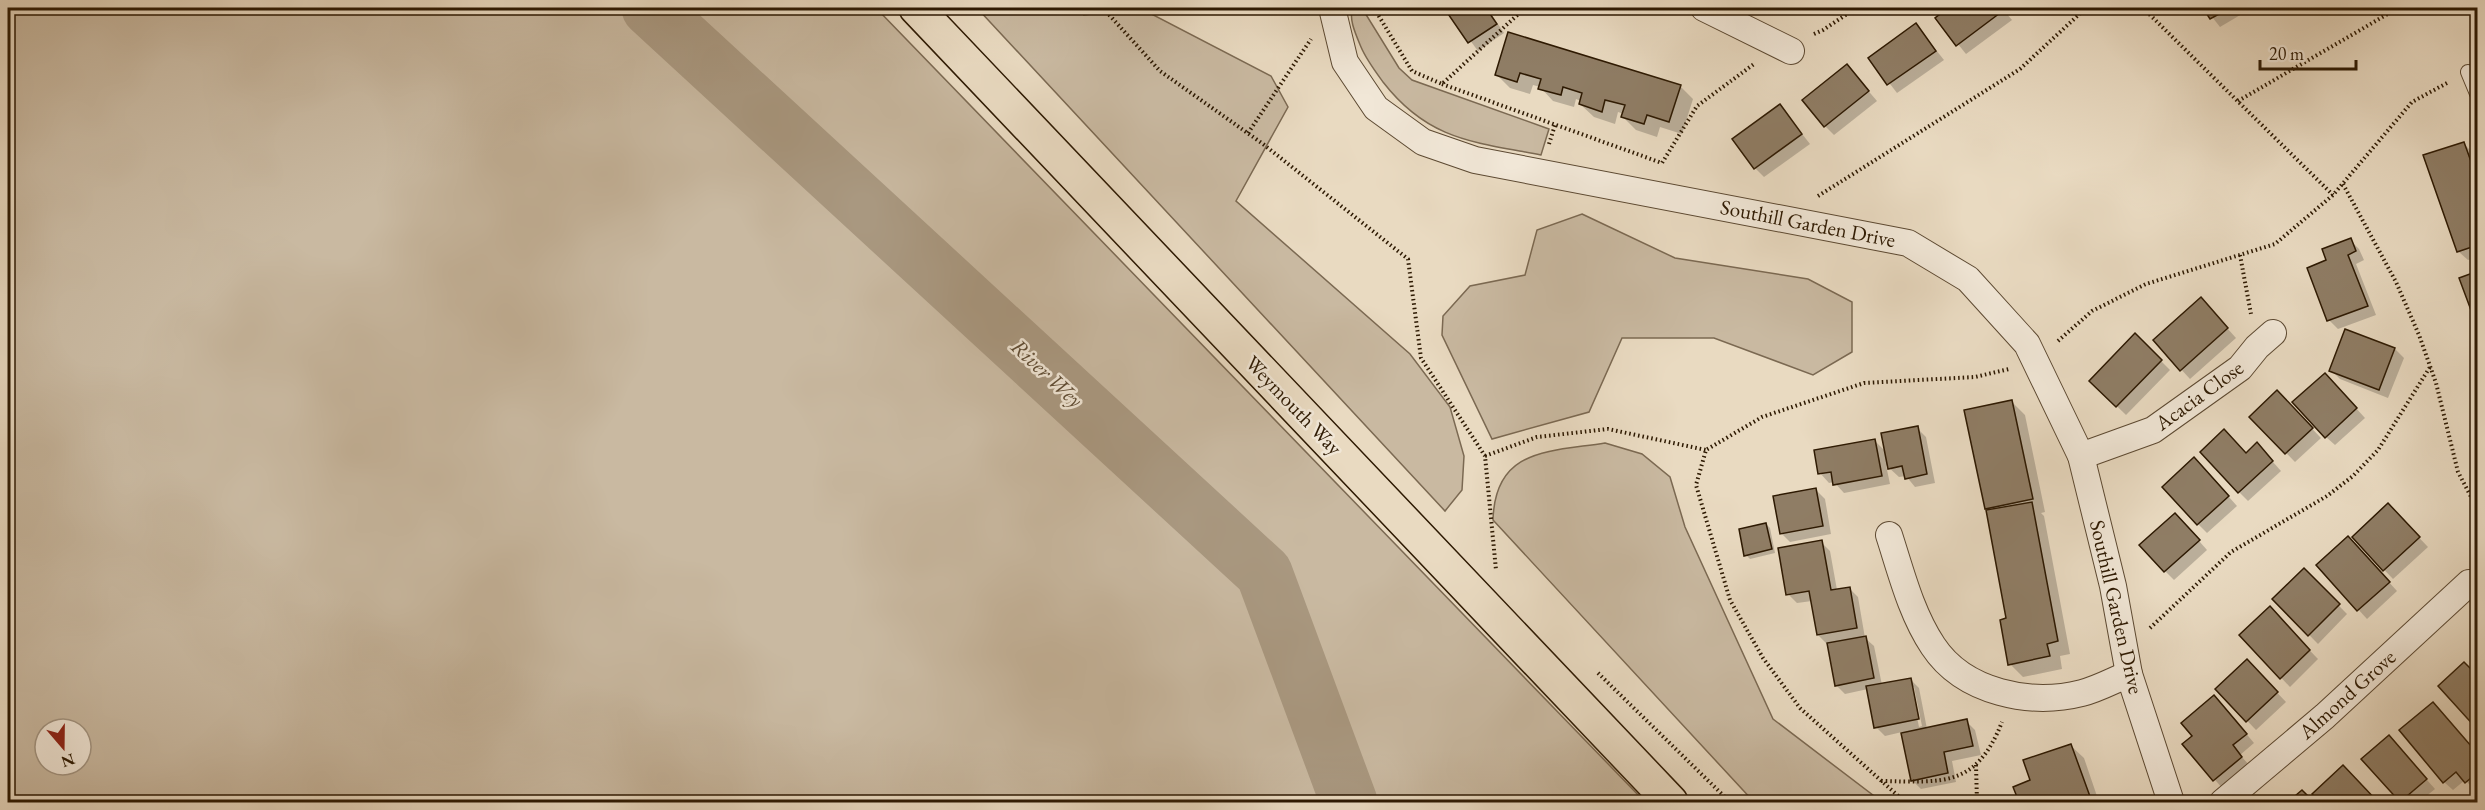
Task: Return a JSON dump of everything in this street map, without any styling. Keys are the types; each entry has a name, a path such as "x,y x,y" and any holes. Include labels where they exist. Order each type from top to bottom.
{"highway":[{"name":"Weymouth Way","path":"916,8 1671,802"}],"street":[{"path":"1704,8 1785,48"},
{"name":"Southill Garden Drive","path":"1332,11 1345,62 1376,108 1423,142 1475,160 1784,217 1908,243 1968,279 2027,344 2081,456 2124,638 2129,674 2171,802"},
{"name":"Acacia Close","path":"2081,456 2152,430 2240,368 2265,340"},
{"path":"1889,535 1907,592 1933,645 1949,665 1966,676 1989,689 2012,696 2030,698 2083,693 2129,674"},
{"name":"Almond Grove","path":"2223,802 2325,716 2469,583"}],"lane":[{"path":"2468,72 2478,96"}],"path":[{"path":"1103,8 1160,72 1248,133 1408,259 1421,358 1485,456 1496,574"},
{"path":"1374,8 1412,71 1442,84 1662,163 1697,106 1785,48 1823,30 1856,8"},
{"path":"1442,84 1525,8"},
{"path":"1784,217 2020,69 2086,8"},
{"path":"2143,8 2333,195"},
{"path":"2238,101 2398,8"},
{"path":"1248,133 1306,44 1332,11"},
{"path":"1485,456 1537,437 1608,429 1706,450 1762,417 1864,382 1975,377 2036,361 2092,311 2146,284 2275,244 2333,195 2412,102 2468,72"},
{"path":"2343,184 2396,282 2430,367 2458,472 2478,510"},
{"path":"2240,255 2265,340"},
{"path":"2124,638 2154,626 2231,552 2327,496 2353,476 2391,430 2430,367"},
{"path":"1706,450 1696,485 1730,600 1763,658 1800,708 1905,802"},
{"path":"1596,672 1730,802"},
{"path":"1881,781 1932,782 1957,778 1976,764 1993,744 2012,696"},
{"path":"1976,764 1977,802"}],"shaded area":[{"path":"8,8 876,8 1645,802 8,802"},
{"path":"977,8 1085,8 1084,15 1140,8 1271,76 1288,107 1236,201 1410,354 1450,407 1464,456 1462,490 1445,511"},
{"path":"1353,8 1362,8 1399,68 1412,80 1549,129 1541,155 1453,135 1417,116 1383,82 1368,60 1353,27 1351,17"},
{"path":"1582,214 1675,258 1808,279 1852,302 1852,352 1813,375 1714,338 1622,338 1589,412 1492,439 1442,335 1443,316 1470,286 1525,275 1537,230"},
{"path":"1605,443 1642,454 1670,477 1685,527 1773,719 1882,802 1754,802 1493,520 1496,496 1503,479 1515,466 1545,452"}],"building":[{"path":"1444,8 1486,8 1497,24 1468,43"},
{"path":"1948,8 2002,8 2004,10 1956,46 1935,18"},
{"path":"2203,8 2230,8 2210,19"},
{"path":"1916,23 1936,51 1887,85 1868,58"},
{"path":"1508,32 1681,85 1669,122 1647,115 1644,124 1621,117 1625,105 1605,100 1602,112 1579,104 1582,93 1563,87 1561,95 1538,89 1541,79 1520,73 1517,82 1495,75"},
{"path":"1847,64 1869,91 1824,127 1802,100"},
{"path":"1780,104 1802,134 1754,169 1732,139"},
{"path":"2464,142 2478,181 2478,245 2457,252 2423,155"},
{"path":"2351,238 2356,251 2348,255 2368,306 2327,321 2307,268 2326,260 2322,249"},
{"path":"2478,271 2478,329 2459,278"},
{"path":"2201,297 2228,328 2180,371 2153,340"},
{"path":"2345,329 2395,348 2379,390 2329,371"},
{"path":"2135,333 2162,360 2116,407 2089,381"},
{"path":"2478,341 2478,358 2472,343"},
{"path":"2325,373 2357,408 2325,438 2292,402"},
{"path":"2277,390 2313,428 2285,454 2249,417"},
{"path":"2012,400 2033,499 1985,509 1964,410"},
{"path":"1918,426 1927,474 1905,479 1902,466 1888,469 1881,433"},
{"path":"2224,429 2246,453 2257,442 2273,461 2238,493 2200,452"},
{"path":"1875,439 1882,476 1833,485 1831,472 1818,474 1814,450"},
{"path":"2194,457 2229,496 2197,525 2162,487"},
{"path":"1816,488 1823,526 1780,534 1773,496"},
{"path":"2032,502 2058,641 2047,644 2050,656 2008,665 2000,620 2006,618 1986,510"},
{"path":"2388,503 2420,537 2383,571 2352,537"},
{"path":"2175,513 2200,540 2164,572 2139,545"},
{"path":"1766,523 1772,549 1744,556 1739,529"},
{"path":"2348,536 2390,582 2357,611 2316,565"},
{"path":"1822,540 1831,590 1850,587 1857,628 1817,635 1809,591 1786,595 1778,548"},
{"path":"2304,568 2340,604 2308,636 2272,599"},
{"path":"2270,606 2310,650 2280,679 2239,635"},
{"path":"1866,636 1874,678 1835,686 1827,643"},
{"path":"2247,659 2278,692 2246,722 2215,689"},
{"path":"2464,662 2478,676 2476,728 2438,686"},
{"path":"1911,678 1919,719 1874,728 1866,686"},
{"path":"2214,695 2247,734 2233,745 2242,757 2213,781 2182,744 2192,736 2181,723"},
{"path":"2433,702 2478,754 2478,772 2465,783 2456,772 2443,783 2399,730"},
{"path":"1967,719 1973,746 1944,752 1948,773 1911,781 1901,733"},
{"path":"2389,735 2427,779 2400,802 2361,759"},
{"path":"2071,744 2092,802 2019,802 2013,787 2030,780 2023,760"},
{"path":"2343,765 2378,802 2320,802 2312,794"},
{"path":"2302,790 2314,802 2288,802"}],"waterway":[{"name":"River Wey","path":"650,8 1264,573 1349,802"}]}
